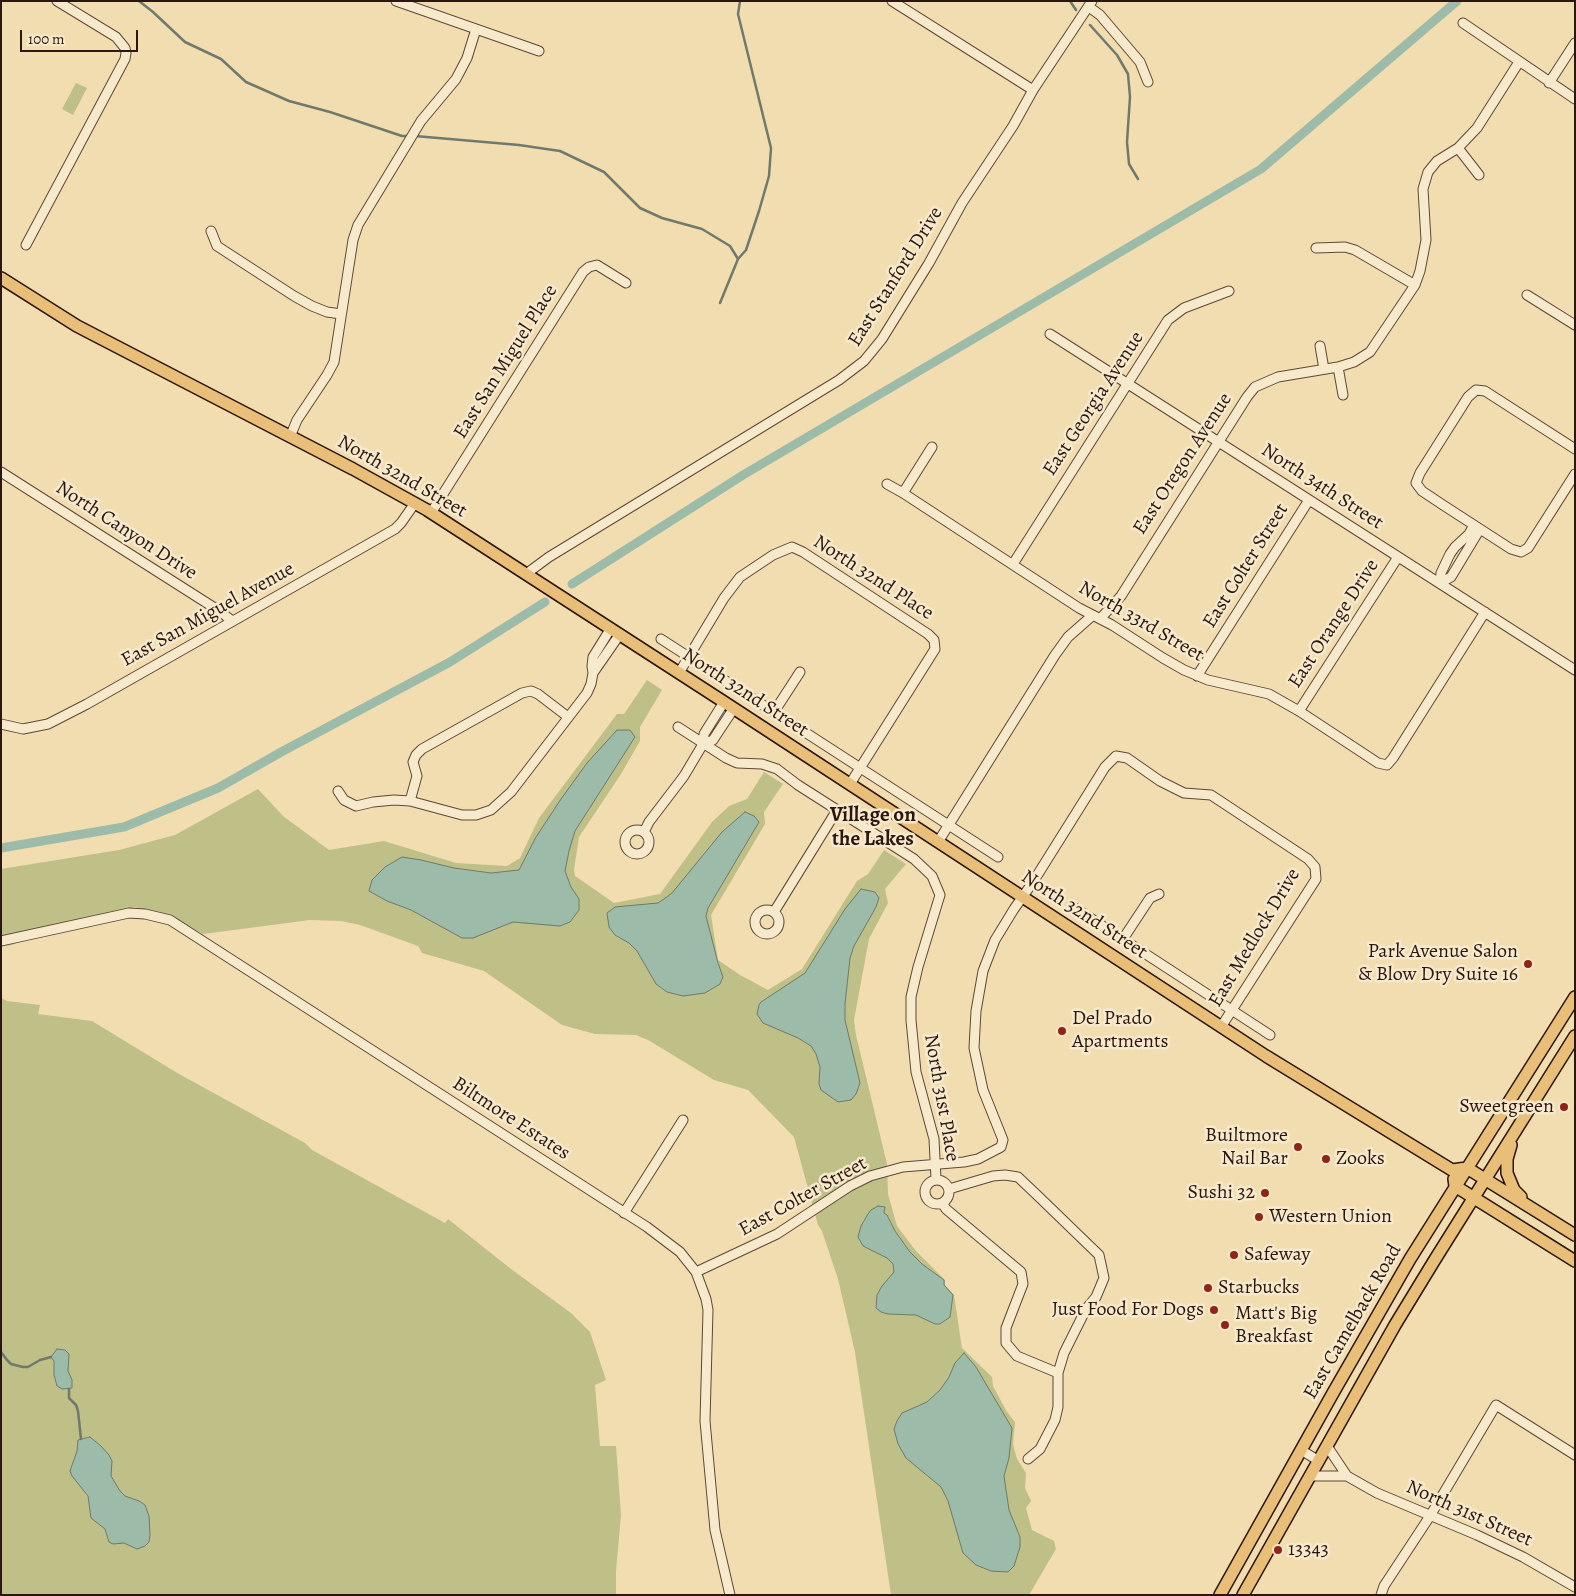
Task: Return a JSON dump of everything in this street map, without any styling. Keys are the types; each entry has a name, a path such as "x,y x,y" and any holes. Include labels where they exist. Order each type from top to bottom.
{"main road":[{"name":"North 32nd Street","path":"1,278 77,326 372,478 415,503 616,631 1298,1076 1452,1170"},
{"name":"East Camelback Road","path":"1220,1595 1378,1315 1455,1186 1575,997"},
{"name":"East Camelback Road","path":"1246,1590 1395,1325 1575,1036"},
{"path":"1516,1090 1534,1102"},
{"path":"1514,1132 1507,1160 1509,1182 1516,1193 1535,1210"},
{"path":"1575,1235 1467,1168 1452,1170 1455,1186 1575,1260"},
{"path":"1378,1315 1395,1325"},
{"path":"1231,1576 1246,1590"}],"street":[{"path":"26,245 125,60 125,48 116,37 58,1"},
{"path":"396,1 539,50"},
{"path":"892,1 1033,90"},
{"path":"1090,4 1140,62 1148,82"},
{"name":"East Stanford Drive","path":"526,574 549,557 839,380 864,361 882,339 929,263 962,203 1090,4"},
{"path":"1463,23 1575,100"},
{"path":"290,437 298,420 334,362 353,240 358,225 427,112 456,79 467,58 476,28"},
{"path":"1550,83 1575,43"},
{"name":"East Oregon Avenue","path":"938,842 1055,655 1068,637 1121,596 1247,397 1256,387 1278,377 1338,368 1354,362 1370,352 1415,285 1424,257 1426,240 1423,189 1428,172 1437,161 1458,148 1477,128 1519,62"},
{"path":"1458,148 1478,175"},
{"path":"212,231 217,246 280,287 312,306 327,312 341,314"},
{"path":"1316,248 1346,247 1355,250 1415,285"},
{"name":"East San Miguel Place","path":"431,513 583,272 589,267 597,265 626,283"},
{"name":"East Georgia Avenue","path":"1013,564 1168,320 1184,308 1229,291"},
{"path":"1527,295 1575,325"},
{"name":"North 34th Street","path":"1050,334 1575,670"},
{"path":"1320,346 1324,369"},
{"path":"1338,368 1343,395"},
{"path":"1575,450 1485,391 1476,390 1468,397 1420,473 1416,483 1422,491 1477,527 1511,549 1522,552 1528,548 1575,474"},
{"path":"903,493 932,447"},
{"name":"North Canyon Drive","path":"1,472 221,612 232,621"},
{"name":"North 33rd Street","path":"888,484 1079,608 1163,658 1198,676 1269,694 1300,711 1378,763 1387,765 1394,758 1485,612"},
{"name":"East Colter Street","path":"1198,676 1309,500"},
{"name":"East San Miguel Avenue","path":"3,725 23,729 48,724 87,704 395,529 415,503"},
{"path":"1440,583 1441,573 1450,554 1477,527"},
{"path":"1440,583 1451,577 1477,527"},
{"name":"North 32nd Place","path":"689,657 724,598 740,577 772,555 792,547 803,552 928,634 934,640 935,648 860,768"},
{"path":"1450,554 1461,561"},
{"name":"East Orange Drive","path":"1300,711 1398,557"},
{"path":"338,791 344,800 356,806 387,800 410,801 462,815 476,815 491,810 511,792 587,693 592,684 593,673 616,631"},
{"name":"North 32nd Street","path":"661,639 998,858"},
{"path":"679,673 689,657"},
{"path":"774,712 800,672"},
{"path":"410,801 417,776 414,762 416,755 422,749 522,693 531,691 538,694 568,718"},
{"path":"644,832 684,776 703,744 704,734 709,726 729,705"},
{"path":"703,744 713,740 729,705"},
{"path":"709,726 718,732"},
{"name":"North 31st Place","path":"678,728 737,763 762,764 777,769 914,859 932,876 940,895 911,997 916,1072 934,1139 936,1179"},
{"name":"East Colter Street","path":"696,1272 777,1234 850,1186 874,1175 903,1167 936,1165 978,1159 1001,1147 1003,1140 983,1090 974,1048 974,1029 983,971 995,940 1105,767 1116,756"},
{"name":"East Medlock Drive","path":"1116,756 1127,758 1160,781 1184,793 1211,796 1308,859 1315,867 1316,879 1222,1027"},
{"path":"850,784 860,768"},
{"path":"774,912 837,810"},
{"path":"1124,940 1150,898 1159,894"},
{"name":"North 32nd Street","path":"1072,906 1270,1035"},
{"name":"Biltmore Estates","path":"1,941 129,913 145,914 170,920 669,1242 696,1272 708,1310 705,1421 715,1530 730,1595"},
{"path":"624,1213 683,1120"},
{"path":"949,1189 993,1176 1018,1177 1099,1255 1104,1278 1096,1297 1086,1309 1064,1353 1058,1373 1058,1407 1055,1420 1040,1449 1028,1459"},
{"name":"North 31st Place","path":"936,1179 943,1182 949,1189 949,1196 942,1203 937,1204 932,1203 926,1196 928,1184 936,1179"},
{"name":"North 31st Place","path":"942,1203 946,1209 1021,1272 1023,1284 1006,1328 1006,1343 1017,1356 1058,1373"},
{"path":"1382,1595 1384,1586 1399,1561 1430,1516 1496,1405 1575,1455"},
{"name":"North 31st Street","path":"1327,1446 1347,1476 1377,1493 1477,1535 1523,1557 1575,1587"},
{"path":"1301,1450 1319,1461"},
{"name":"North 31st Street","path":"1310,1476 1347,1476"}],"green space":[{"path":"76,83 87,88 73,115 62,109"},
{"path":"647,680 662,690 640,727 640,741 621,774 579,837 574,870 575,876 614,903 660,894 712,822 729,806 747,799 764,772 783,784 764,812 765,824 711,915 718,960 740,975 768,990 802,969 857,881 868,874 884,850 906,864 885,889 888,903 869,939 854,1020 856,1035 887,1164 888,1194 897,1226 916,1251 945,1280 945,1285 954,1295 962,1348 992,1377 993,1386 1007,1412 1015,1422 1013,1444 1017,1459 1026,1473 1025,1488 1031,1501 1026,1508 1032,1530 1054,1541 1056,1549 1029,1595 891,1595 855,1352 838,1279 822,1231 818,1225 794,1137 748,1090 714,1080 648,1040 636,1035 595,1034 562,1025 484,971 422,953 418,946 360,925 341,921 310,920 203,934 168,915 135,907 61,924 12,945 1,947 1,869 119,850 175,835 258,789 283,816 329,850 384,841 456,863 507,866 520,858 539,818 617,714 624,714"},
{"path":"1,998 7,1001 40,1005 38,1014 92,1021 179,1074 305,1143 312,1150 445,1223 448,1219 571,1313 590,1332 606,1380 595,1385 600,1446 616,1446 621,1515 616,1595 1,1595"}],"shaded area":[{"path":"617,730 630,730 635,737 575,831 565,871 571,887 579,899 579,910 570,922 560,926 513,922 473,938 462,938 411,910 387,901 369,891 372,880 385,867 402,857 454,868 491,873 519,870 536,837 561,799 587,763"},
{"path":"745,812 754,816 759,822 708,908 706,916 723,977 720,984 705,993 683,996 667,992 656,984 637,951 629,943 615,935 609,927 607,913 615,907 658,903 664,899 672,893 722,832"},
{"path":"861,889 875,892 879,898 854,946 850,958 845,1004 845,1020 860,1083 856,1094 851,1100 838,1102 821,1090 819,1084 820,1067 811,1046 798,1038 763,1023 757,1014 761,1002 805,973 845,909"},
{"path":"878,1206 885,1207 884,1213 910,1252 922,1264 944,1280 944,1285 953,1295 950,1317 940,1324 935,1324 916,1315 888,1314 876,1308 877,1295 894,1272 893,1264 887,1258 863,1246 858,1237 861,1226 868,1214"},
{"path":"57,1349 65,1350 69,1354 68,1371 72,1380 72,1388 62,1389 57,1386 54,1375 54,1361 51,1357"},
{"path":"964,1353 976,1367 1012,1428 1009,1458 1004,1476 1009,1510 1020,1537 1020,1547 1014,1566 1008,1572 991,1571 976,1565 963,1553 948,1501 941,1487 906,1458 898,1444 894,1429 902,1413 927,1402 940,1390 949,1377 955,1363"},
{"path":"90,1437 109,1455 112,1461 111,1476 120,1491 125,1496 145,1505 149,1516 150,1535 149,1542 145,1546 137,1549 124,1543 113,1544 109,1542 105,1529 91,1518 88,1496 70,1471 77,1451 78,1440"}],"waterway":[{"path":"139,1 185,42 221,59 246,82 289,101 330,112 402,136 410,136"},
{"path":"720,303 738,259 746,250 759,211 769,176 771,148 738,14 740,1"},
{"path":"1070,1 1076,10"},
{"path":"572,584 743,475 1261,169 1457,1"},
{"path":"1090,25 1117,55 1128,74 1130,97 1127,142 1129,164 1138,179"},
{"path":"415,136 519,145 560,151 604,172 640,208 662,218 702,229 730,246 738,259"},
{"path":"1,848 124,827 218,788 450,662 545,602"},
{"path":"1,1352 11,1364 23,1367 28,1367 40,1360 51,1357"},
{"path":"69,1389 69,1398 76,1405 78,1411 81,1439"}],"place":[{"name":"Park Avenue Salon & Blow Dry Suite 16","path":"1528,964"},
{"name":"Del Prado Apartments","path":"1062,1031"},
{"name":"Sweetgreen","path":"1564,1107"},
{"name":"Builtmore Nail Bar","path":"1298,1147"},
{"name":"Zooks","path":"1326,1159"},
{"name":"Sushi 32","path":"1265,1193"},
{"name":"Western Union","path":"1259,1217"},
{"name":"Safeway","path":"1234,1255"},
{"name":"Starbucks","path":"1208,1288"},
{"name":"Just Food For Dogs","path":"1214,1310"},
{"name":"Matt's Big Breakfast","path":"1225,1325"},
{"name":"13343","path":"1278,1550"}],"district":[{"name":"Village on the Lakes","path":"873,828"}]}
